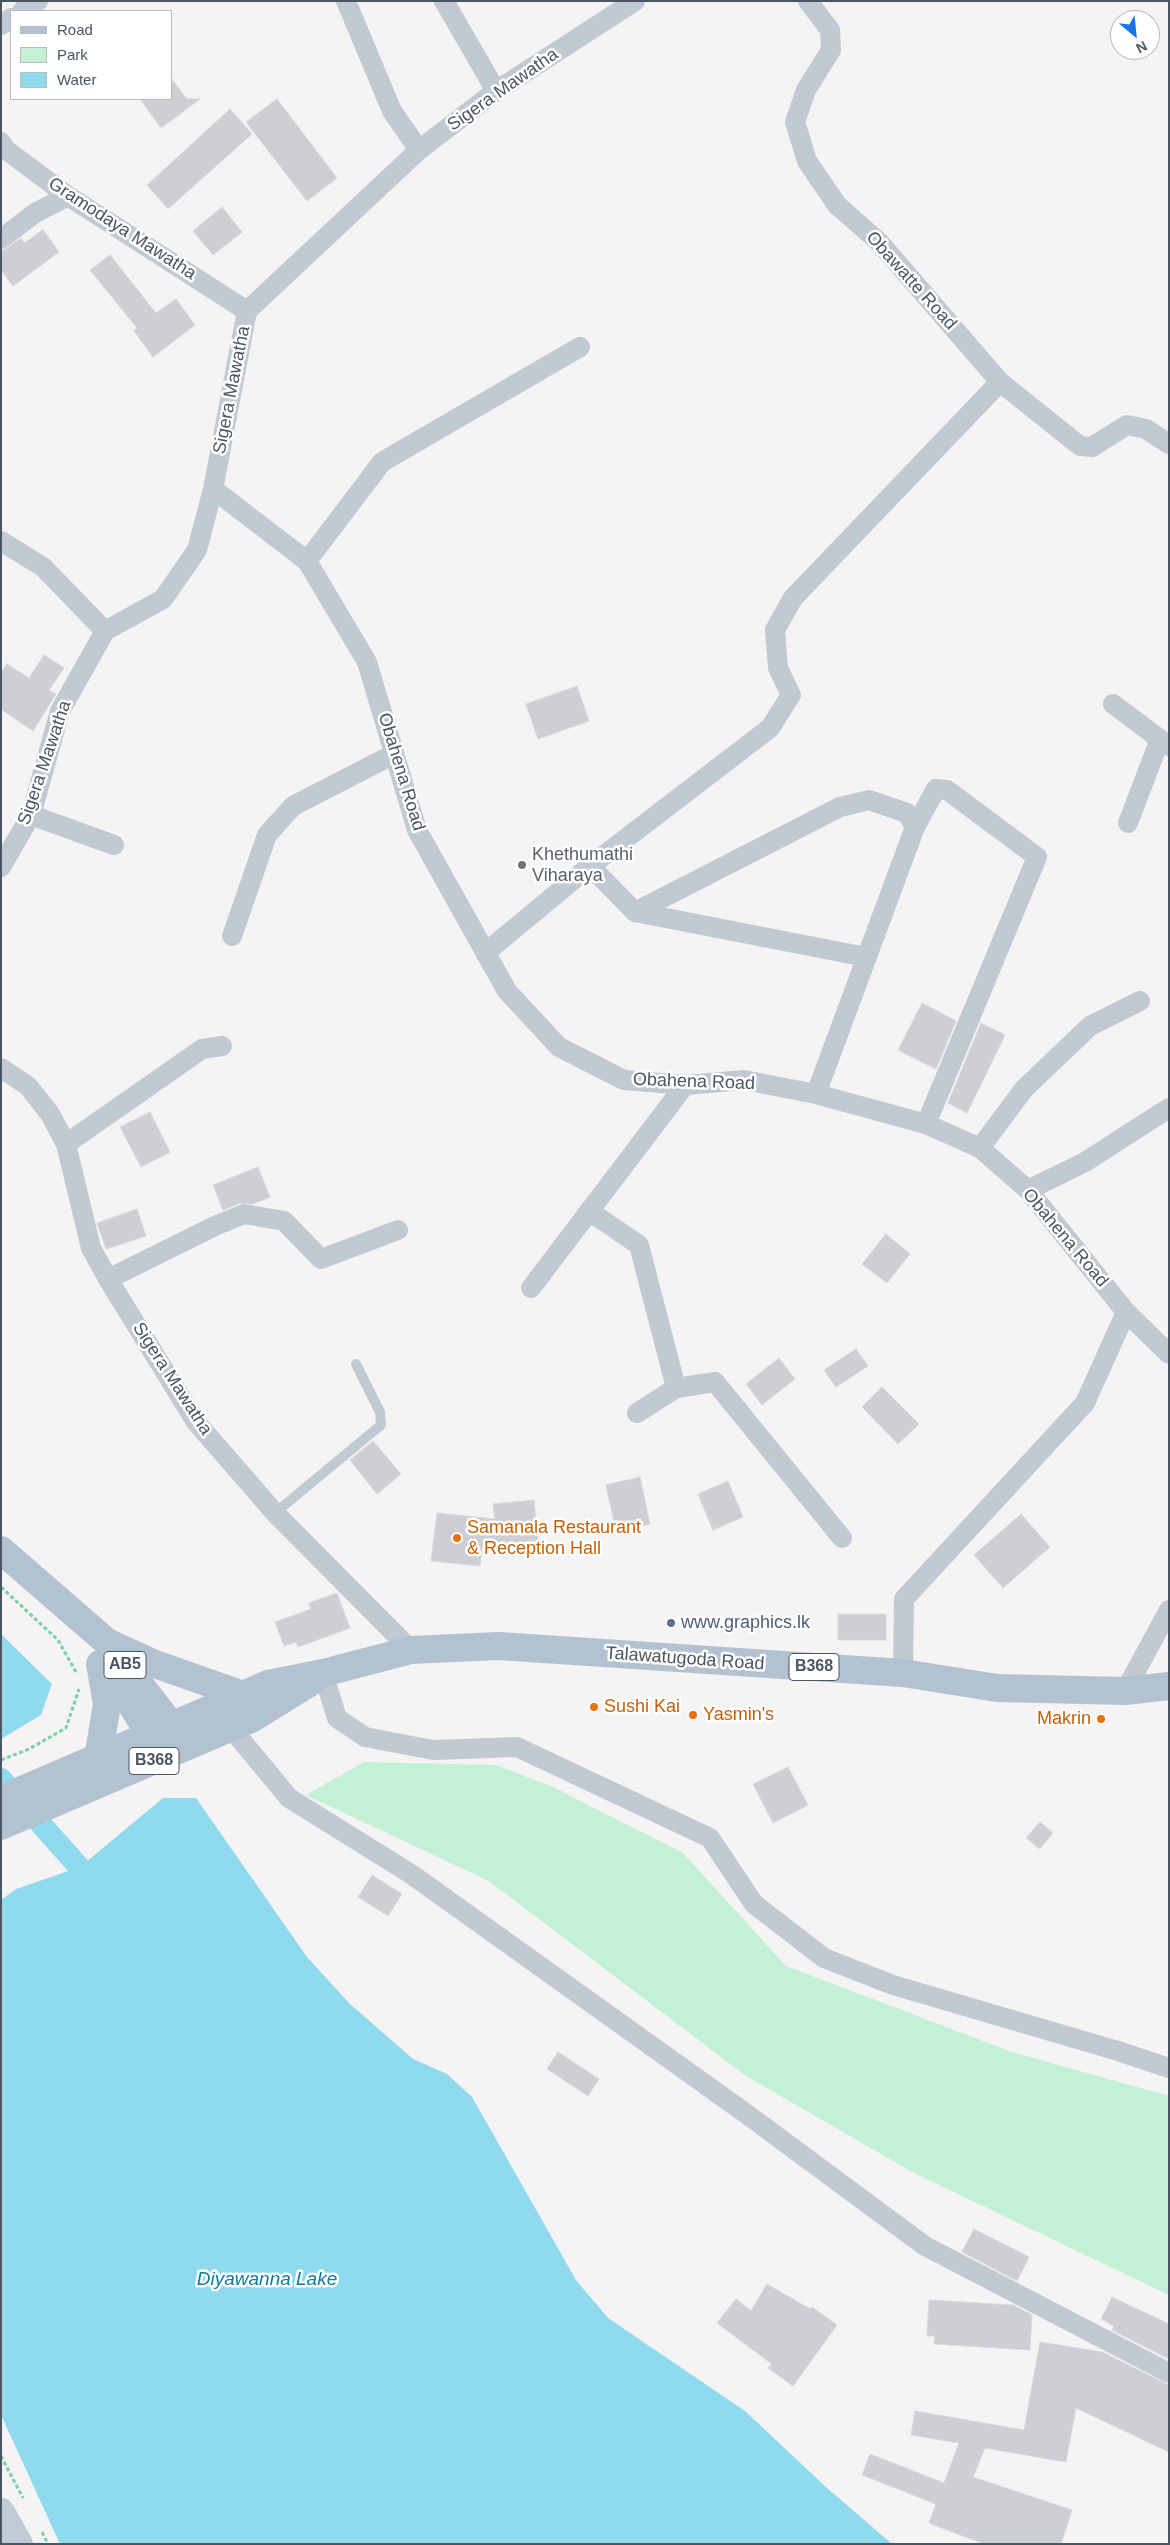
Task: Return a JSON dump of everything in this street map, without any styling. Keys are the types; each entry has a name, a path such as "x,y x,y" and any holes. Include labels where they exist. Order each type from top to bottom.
{"main road":[{"name":"AB5","path":"1,1550 70,1610 102,1645 168,1741"},
{"name":"AB5","path":"102,1645 243,1695"},
{"name":"AB5","path":"98,1759 107,1704 102,1645"},
{"name":"Talawatugoda Road","path":"1,1799 53,1791 168,1741 243,1695 268,1684 323,1673 411,1650 499,1646 903,1673 998,1688 1125,1691 1169,1686"},
{"name":"Talawatugoda Road","path":"1,1826 98,1759 168,1741 231,1728 279,1703 323,1673"},
{"path":"1,2512 32,2540"}],"street":[{"path":"24,10 38,1"},
{"path":"346,1 392,111 420,150"},
{"path":"444,1 496,91"},
{"name":"Sigera Mawatha","path":"1,867 31,815 60,711 105,631 163,599 197,550 213,489 247,311 420,150 496,91 609,9 635,1"},
{"name":"Obawatte Road","path":"808,1 830,30 831,50 806,90 796,122 807,161 837,205 880,243 1000,382 1080,446 1092,447 1127,425 1146,429 1169,444"},
{"name":"Gramodaya Mawatha","path":"1,142 5,149 68,196 247,311"},
{"path":"1,239 35,213 68,196"},
{"path":"307,561 382,462 580,347"},
{"path":"485,953 590,866 770,728 791,695 778,668 774,630 793,598 1000,382"},
{"name":"Obahena Road","path":"213,489 307,561 367,662 417,830 507,991 559,1047 624,1080 685,1085 744,1080 816,1094 926,1124 980,1148 1028,1190 1126,1312 1169,1354"},
{"path":"1,541 43,567 105,631"},
{"path":"1113,704 1164,742 1128,823"},
{"path":"232,936 267,835 293,806 394,754"},
{"path":"816,1094 915,827 936,789 947,790 1037,858 926,1124"},
{"path":"635,912 840,807 869,800 907,813 915,827"},
{"path":"31,815 114,845"},
{"path":"590,866 635,912 866,957"},
{"path":"980,1148 1024,1089 1090,1026 1140,1000"},
{"path":"66,1144 202,1049 222,1046"},
{"name":"Sigera Mawatha","path":"1,1068 28,1086 50,1114 66,1144 91,1248 196,1422 275,1513 411,1650"},
{"path":"531,1288 685,1085"},
{"path":"1028,1190 1085,1162 1169,1108"},
{"path":"590,1211 638,1245 676,1388"},
{"path":"108,1279 217,1225 244,1214 284,1221 321,1259 398,1230"},
{"path":"903,1673 904,1599 1085,1403 1126,1312"},
{"path":"637,1413 676,1388 715,1382 842,1538"},
{"path":"1125,1691 1169,1610"},
{"path":"323,1673 337,1718 365,1737 433,1750 517,1747 710,1838 754,1904 824,1958 893,1985 1118,2050 1169,2068"},
{"path":"231,1728 288,1798 419,1880 748,2115 925,2246 1169,2373"}],"lane":[{"path":"275,1513 381,1425 380,1412 356,1364"}],"path":[{"path":"1,1587 58,1640 77,1673"},
{"path":"1,1760 29,1749 66,1728 82,1681"},
{"path":"32,2540 48,2544"}],"green space":[{"path":"364,1762 496,1765 553,1787 683,1853 786,1966 1012,2052 1169,2096 1169,2295 914,2173 746,2076 489,1881 306,1795"}],"water":[{"path":"1,1634 52,1684 41,1715 1,1739"},
{"name":"Diyawanna Lake","path":"163,1798 196,1798 307,1957 350,2004 413,2059 447,2074 472,2097 576,2280 608,2318 745,2411 826,2487 892,2544 60,2544 1,2415 1,1900 16,1889 80,1867"}],"building":[{"path":"172,79 187,99 200,99 161,128 141,100 172,100"},
{"path":"277,99 337,178 307,201 246,122"},
{"path":"230,109 252,134 168,209 147,185"},
{"path":"222,207 242,232 213,255 193,231"},
{"path":"43,230 59,252 13,286 1,270 1,252 21,238 24,243"},
{"path":"110,255 156,313 176,299 195,325 153,357 134,331 137,328 90,270"},
{"path":"44,655 64,668 49,690 56,694 33,731 1,709 1,672 7,664 29,678"},
{"path":"577,686 589,721 538,739 526,704"},
{"path":"922,1003 956,1021 936,1069 898,1050"},
{"path":"981,1023 1005,1035 967,1113 948,1103"},
{"path":"150,1112 170,1152 141,1167 120,1127"},
{"path":"258,1167 270,1197 253,1204 240,1203 223,1210 213,1185"},
{"path":"137,1209 146,1236 106,1249 97,1223"},
{"path":"886,1234 910,1254 887,1283 862,1264"},
{"path":"856,1349 868,1366 836,1387 824,1370"},
{"path":"779,1358 795,1379 762,1405 746,1384"},
{"path":"882,1387 919,1424 898,1444 862,1407"},
{"path":"373,1441 401,1474 377,1494 350,1460"},
{"path":"640,1477 650,1524 616,1531 606,1485"},
{"path":"728,1481 743,1517 713,1530 698,1494"},
{"path":"534,1500 538,1541 482,1547 480,1566 431,1561 437,1513 495,1519 493,1504"},
{"path":"1021,1514 1050,1547 1003,1588 974,1555"},
{"path":"337,1593 350,1628 298,1647 296,1642 284,1646 275,1622 311,1609 309,1603"},
{"path":"838,1614 886,1614 886,1640 838,1640"},
{"path":"788,1767 808,1805 773,1823 753,1784"},
{"path":"1040,1822 1053,1833 1040,1849 1026,1838"},
{"path":"372,1875 402,1894 388,1916 358,1897"},
{"path":"558,2052 599,2079 588,2096 547,2069"},
{"path":"974,2229 1029,2257 1017,2281 962,2252"},
{"path":"767,2284 810,2309 812,2307 837,2325 793,2386 768,2368 772,2364 717,2323 736,2299 751,2311"},
{"path":"1112,2297 1169,2324 1169,2359 1112,2330 1114,2326 1101,2319"},
{"path":"929,2300 1013,2305 1032,2315 1030,2350 934,2344 935,2336 927,2336"},
{"path":"1040,2342 1102,2352 1169,2385 1169,2452 1076,2408 1066,2462 985,2448 973,2477 1072,2510 1061,2544 985,2544 929,2523 936,2504 862,2475 870,2454 944,2483 959,2443 911,2435 915,2411 1024,2430"}],"waterway":[{"path":"1,1779 79,1867"}],"place":[{"name":"Khethumathi Viharaya","path":"522,865"},
{"name":"Samanala Restaurant & Reception Hall","path":"457,1538"},
{"name":"www.graphics.lk","path":"671,1623"},
{"name":"Sushi Kai","path":"594,1707"},
{"name":"Yasmin's","path":"693,1715"},
{"name":"Makrin","path":"1101,1719"}]}
